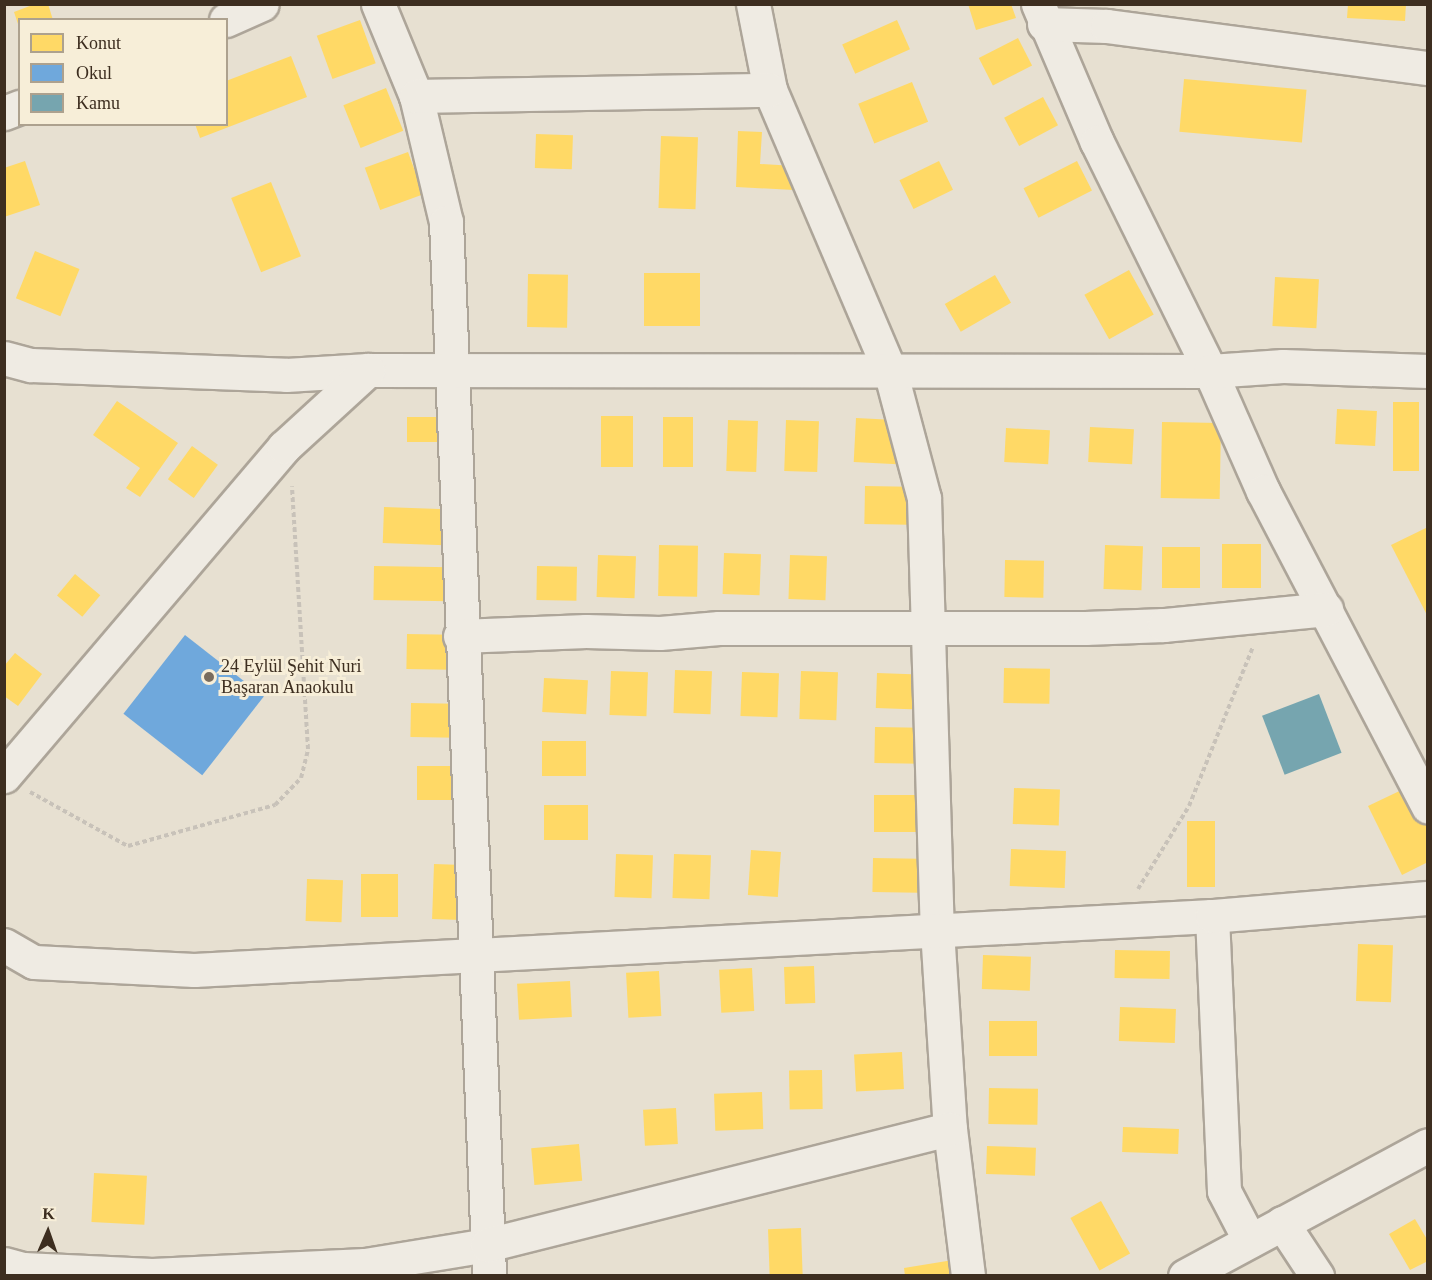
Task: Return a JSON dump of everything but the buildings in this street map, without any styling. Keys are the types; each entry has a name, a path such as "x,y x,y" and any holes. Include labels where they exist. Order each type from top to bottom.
{"street":[{"path":"228,19 262,4"},
{"path":"378,4 416,96 446,222 460,636 488,1260"},
{"path":"753,4 770,90 891,374 924,498 930,627 937,930 950,1129 968,1275"},
{"path":"1041,14 1107,26 1428,68"},
{"path":"1041,14 1210,371 1263,491 1428,807"},
{"path":"416,96 770,90"},
{"path":"4,358 31,365 286,375 368,370 891,374 1210,371 1283,366 1428,371"},
{"path":"15,783 284,447 368,370"},
{"path":"460,636 586,631 660,633 719,628 1164,625 1267,612 1326,609"},
{"path":"4,945 34,962 194,970 474,952 1212,916 1428,898"},
{"path":"1212,916 1224,1191 1250,1241"},
{"path":"17,1269 152,1275 488,1260 950,1129"},
{"path":"1185,1275 1428,1145"},
{"path":"1282,1223 1317,1275"}],"path":[{"path":"15,783 128,846 275,805 301,778 308,749 295,505 284,447"},
{"path":"1119,921 1189,806 1267,612"}],"place":[{"name":"24 Eylül Şehit Nuri Başaran Anaokulu","path":"209,677"}]}
